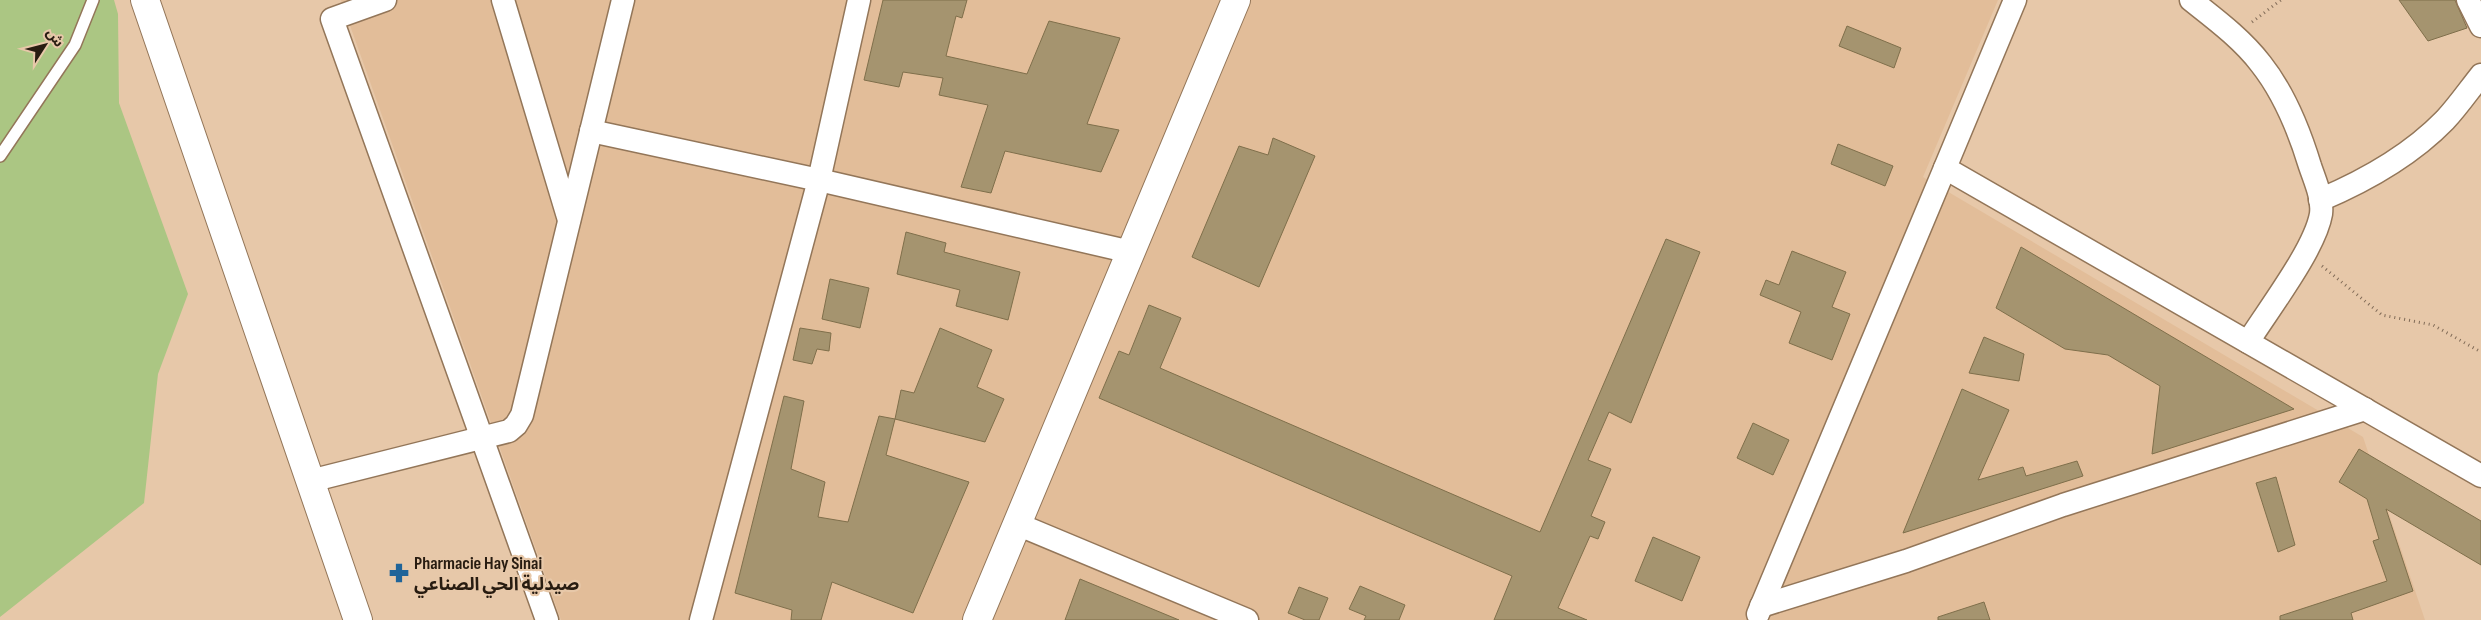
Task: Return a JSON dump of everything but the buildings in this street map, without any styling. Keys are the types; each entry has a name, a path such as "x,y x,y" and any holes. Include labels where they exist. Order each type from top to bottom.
{"street":[{"path":"145,0 358,620"},
{"path":"385,0 332,19 547,620"},
{"path":"503,0 569,221"},
{"path":"310,481 508,431 516,425 522,415 623,0"},
{"path":"701,620 819,180 859,0"},
{"path":"977,620 1236,0"},
{"path":"1758,613 2015,0"},
{"path":"2191,0 2234,35 2261,64 2285,102 2305,150 2320,200 2318,224 2305,251 2248,342"},
{"path":"2468,0 2481,26"},
{"path":"2320,200 2368,176 2413,147 2445,120 2481,75"},
{"path":"591,131 819,180 1131,252"},
{"path":"1945,168 2365,409 2478,467"},
{"path":"1758,613 2082,499 2365,409"},
{"path":"1017,524 1247,620"}],"lane":[{"path":"0,156 75,45 93,0"}],"path":[{"path":"2234,35 2281,0"},
{"path":"2305,251 2382,315 2433,325 2481,352"}],"shaded area":[{"path":"341,0 1998,0 1923,177 2363,437 2425,620 561,620"}],"green space":[{"path":"0,0 114,0 118,14 119,103 188,294 158,374 144,503 0,617"}],"place":[{"name":"Pharmacie Hay Sinai صيدلية الحي الصناعي","path":"399,573"}]}
